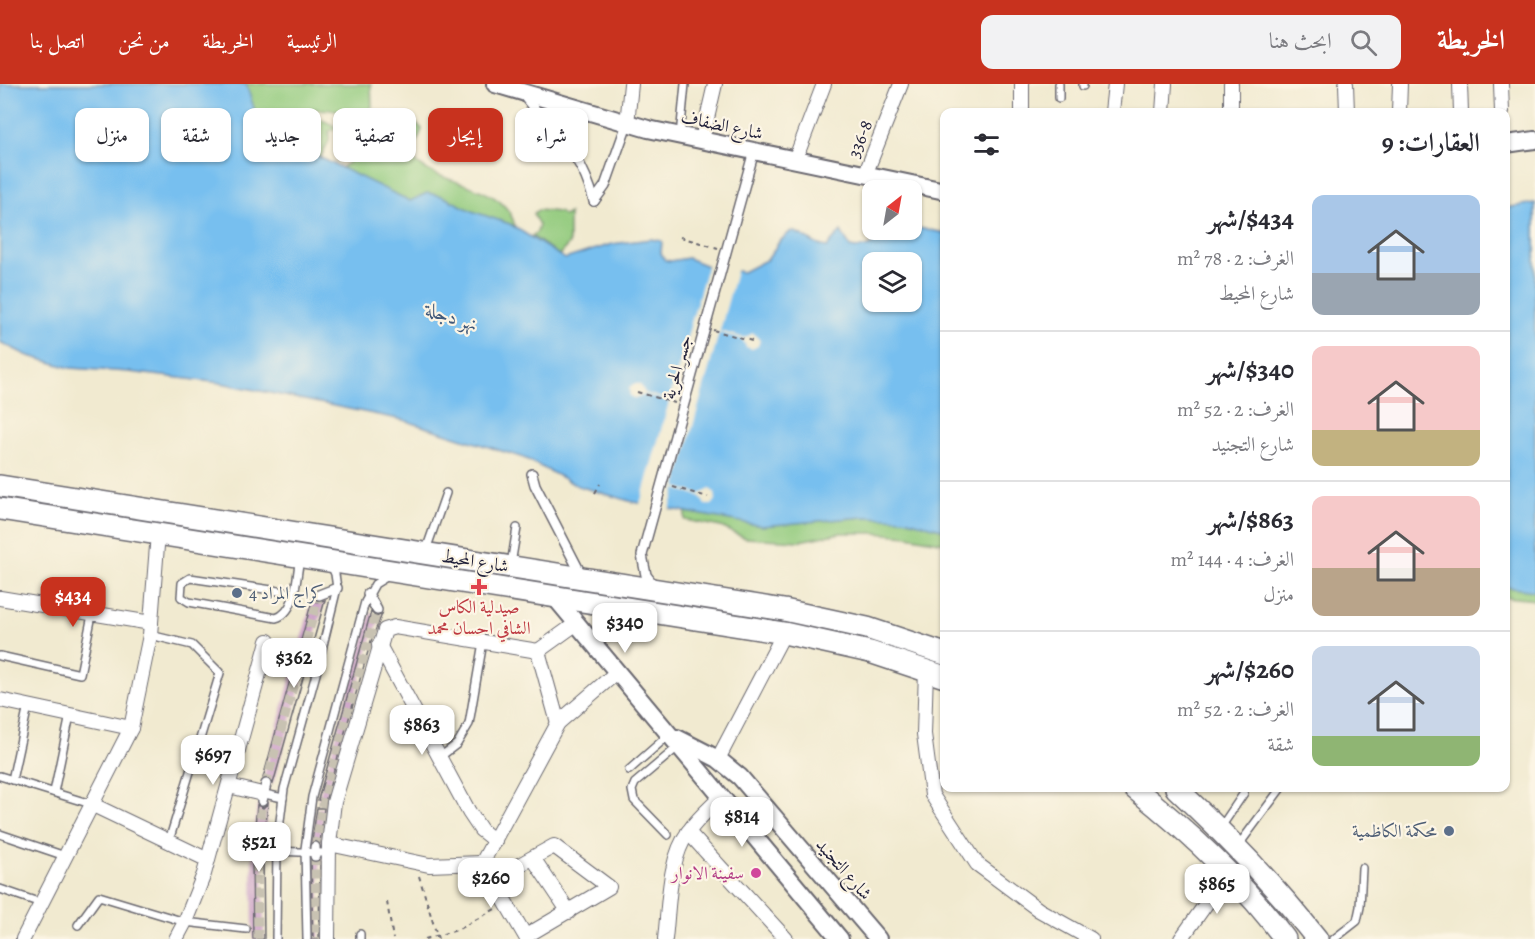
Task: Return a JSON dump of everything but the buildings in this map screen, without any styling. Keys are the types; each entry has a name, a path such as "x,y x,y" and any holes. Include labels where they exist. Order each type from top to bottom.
{"main road":[{"name":"شارع المحيط","path":"0,486 784,610 867,628 940,652"},
{"name":"شارع المحيط","path":"0,509 784,633 870,652 935,673"},
{"path":"651,611 657,602 655,589"},
{"path":"679,616 676,603 682,593"},
{"path":"1138,792 1228,873 1263,909 1285,939"},
{"path":"1180,792 1238,846 1319,938"}],"street":[{"name":"شارع الضفاف","path":"495,84 544,92 627,124 940,190"},
{"path":"517,89 576,154 588,177 594,201 609,177 627,124 631,84"},
{"path":"702,140 715,84"},
{"path":"795,160 824,84"},
{"name":"336-8","path":"865,174 901,84"},
{"path":"1022,84 1022,108"},
{"path":"1112,108 1115,84"},
{"path":"1163,108 1165,84"},
{"path":"1231,108 1232,84"},
{"path":"1346,84 1347,108"},
{"path":"1399,108 1400,84"},
{"path":"1460,84 1461,108"},
{"path":"1502,84 1502,108"},
{"path":"1510,143 1535,140"},
{"name":"جسر الحرية","path":"655,589 646,575 642,555 754,151"},
{"path":"532,474 535,485 584,578"},
{"path":"23,939 131,728 151,629 158,533"},
{"path":"319,595 337,588"},
{"path":"368,594 377,610"},
{"name":"شارع التجنيد","path":"553,595 840,939"},
{"path":"0,598 92,615 151,629"},
{"path":"328,939 319,851 385,630 391,627 538,651 577,623"},
{"path":"718,759 784,633"},
{"path":"176,939 185,922 208,860 268,641"},
{"path":"379,645 469,812 481,830 495,841"},
{"path":"538,651 558,723"},
{"path":"482,863 558,723 617,672"},
{"path":"935,673 924,734 932,795 977,864 1039,910 1091,939"},
{"path":"0,700 131,728"},
{"name":"شارع التجنيد","path":"674,740 718,759 740,777 878,939"},
{"path":"229,786 262,793"},
{"path":"665,939 676,862 688,832 721,797"},
{"path":"92,804 208,860"},
{"path":"688,832 786,939"},
{"path":"482,863 526,938 609,887 554,846 492,880"},
{"path":"319,851 429,865 482,863"},
{"path":"533,858 569,912"},
{"path":"1180,939 1228,873"}],"lane":[{"path":"680,136 685,84"},
{"path":"1059,84 1059,98"},
{"path":"425,553 446,492"},
{"path":"511,566 517,528"},
{"path":"292,593 190,578 182,583 180,589 181,597 189,602 276,618 285,615 290,609 300,556"},
{"path":"276,939 276,851 283,798 337,588 335,574 328,560"},
{"path":"307,939 319,851 312,797 368,594 375,584 398,571"},
{"path":"0,656 80,674 92,615"},
{"path":"151,629 192,645 220,673 168,842"},
{"path":"440,757 457,744 469,724 483,642"},
{"path":"12,780 28,706"},
{"path":"54,792 70,715"},
{"path":"629,770 674,740"},
{"path":"668,835 634,800 632,790 635,783 674,740"},
{"path":"0,776 92,804"},
{"path":"1220,829 1244,792"},
{"path":"1238,846 1278,792"},
{"path":"262,793 283,798"},
{"path":"0,834 65,856"},
{"path":"276,851 319,851"},
{"path":"1319,938 1357,921 1362,868"},
{"path":"0,889 41,903"},
{"path":"78,925 99,896 185,922 246,929"}],"path":[{"path":"680,237 726,251"},
{"path":"705,328 752,341"},
{"path":"637,392 683,405"},
{"path":"596,493 600,484"},
{"path":"661,484 708,497"},
{"path":"415,862 437,938"},
{"path":"387,902 393,939"},
{"path":"425,939 437,938 457,930 506,903"}],"green space":[{"path":"204,84 371,84 371,108 333,108 333,110 243,108 243,113"},
{"path":"321,119 333,125 333,130 329,131 329,141 321,156"},
{"path":"416,125 422,129 416,142"},
{"path":"416,161 434,173 498,200 509,211 515,227 510,224 452,229 341,168 349,162"},
{"path":"538,210 559,212 564,216 569,213 569,244 559,255 532,236 537,232 539,225 533,214"},
{"path":"812,510 940,520 940,542 875,533 841,533 799,541 745,538 721,527 685,520 685,512 711,516"},
{"path":"1510,566 1535,569 1535,600 1510,597"}],"water":[{"name":"نهر دجلة","path":"0,84 246,84 254,108 243,108 243,162 321,162 321,158 410,201 427,193 442,196 472,211 510,224 565,259 612,244 651,239 662,241 661,253 665,260 688,258 710,267 743,272 768,259 779,242 791,231 827,247 841,231 850,247 859,248 871,245 877,240 922,240 922,229 940,232 940,529 904,519 865,517 762,526 633,502 578,486 524,458 403,420 221,383 129,372 70,368 26,355 0,342"},
{"path":"1535,203 1535,591 1510,588 1510,207"}],"pier":[{"path":"708,263 737,268 720,331 744,338 753,333 760,340 758,346 752,349 746,347 743,340 719,333 676,487 700,494 710,489 715,493 716,500 712,505 705,505 700,496 676,489 669,512 639,507 669,402 645,395 635,399 630,396 629,389 633,384 640,384 645,393 669,400"}],"tunnel":[{"path":"266,784 319,595"},
{"path":"315,847 324,800 377,610"},
{"path":"258,939 257,856 262,801"},
{"path":"315,856 316,939"}],"place":[{"name":"صيدلية الكاس الشافي احسان محمد","path":"479,587"},
{"name":"كراج المراد 4","path":"237,593"},
{"name":"محكمة الكاظمية","path":"1449,831"},
{"name":"سفينة الانوار","path":"756,873"}]}
